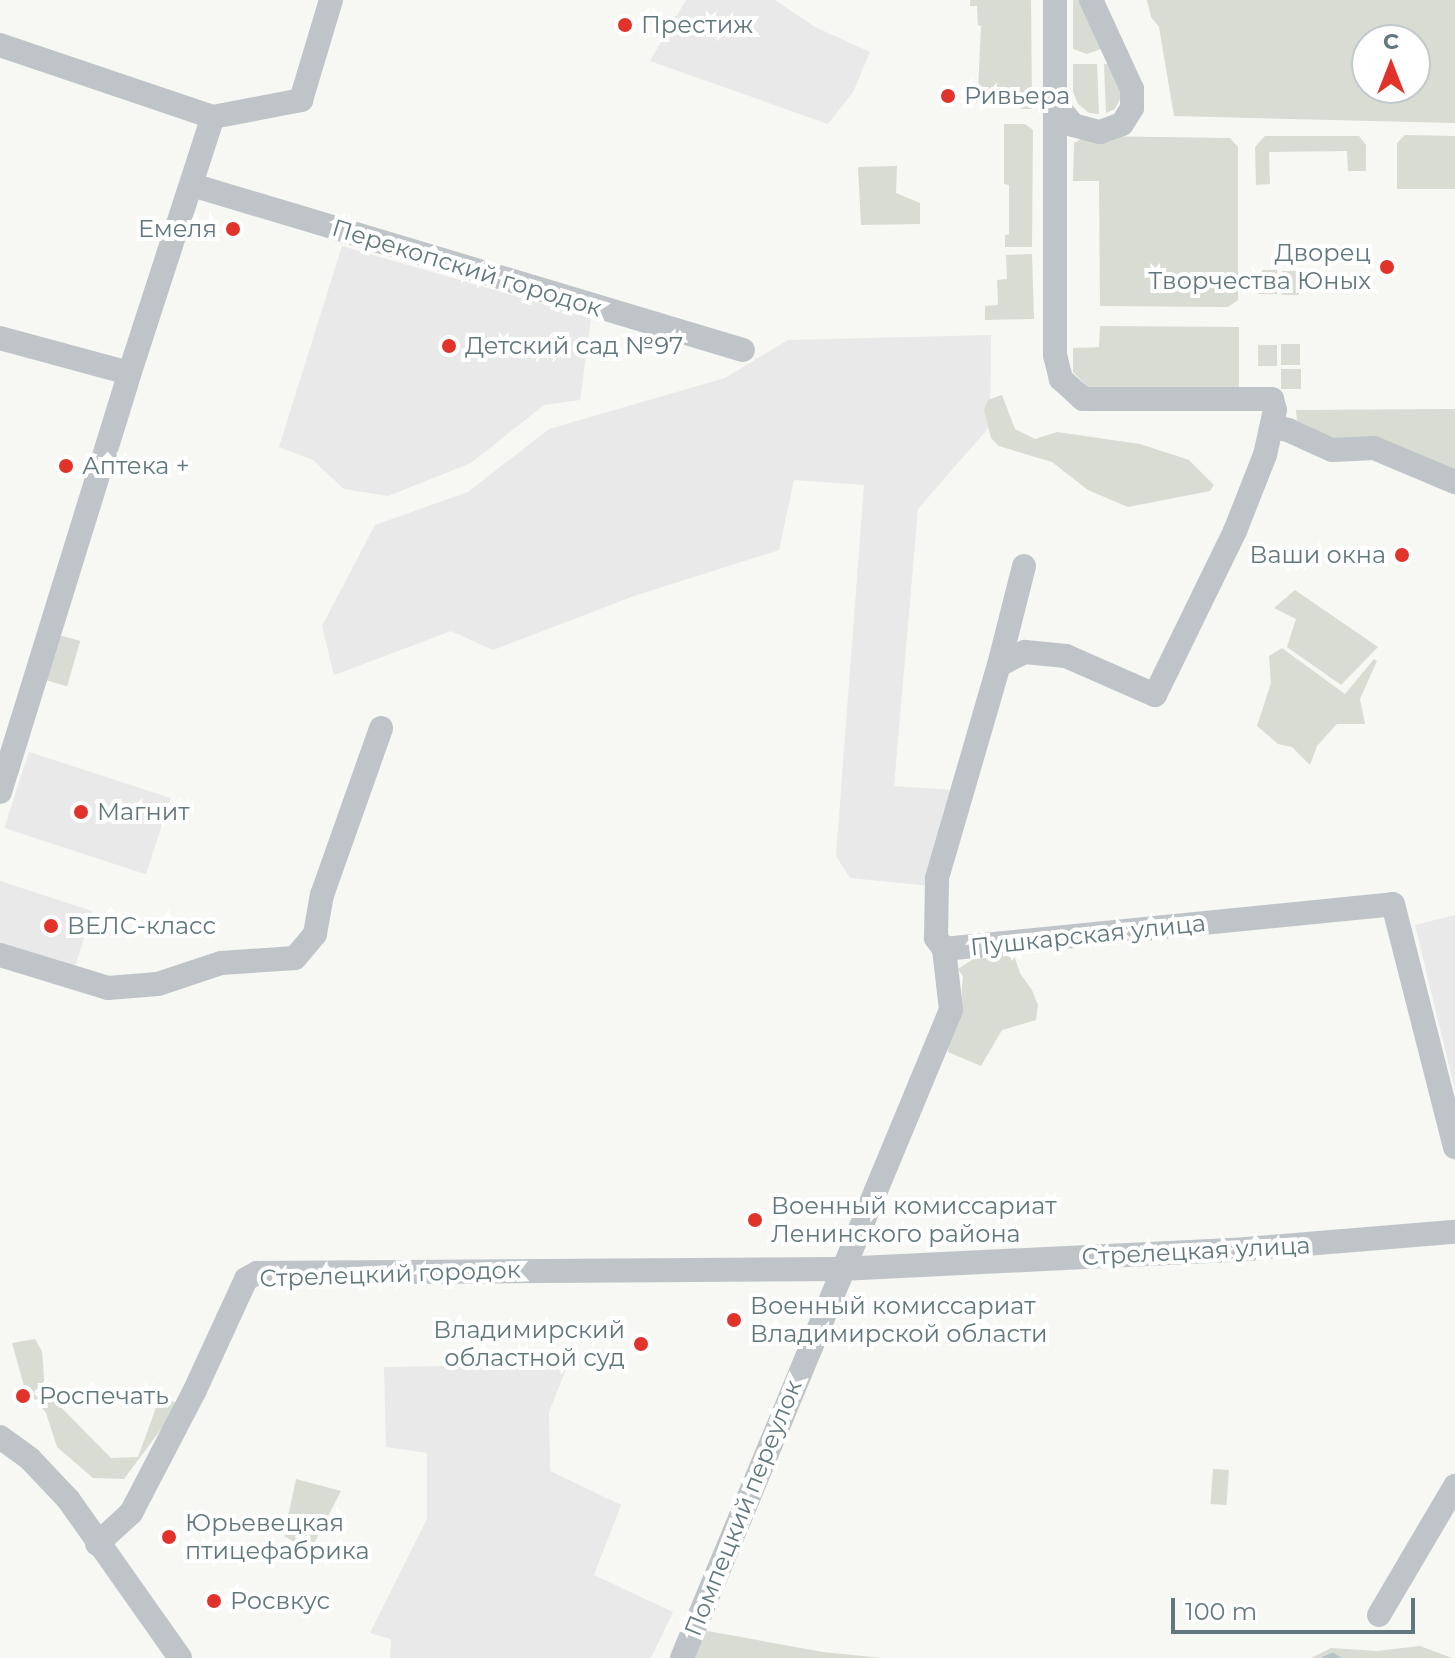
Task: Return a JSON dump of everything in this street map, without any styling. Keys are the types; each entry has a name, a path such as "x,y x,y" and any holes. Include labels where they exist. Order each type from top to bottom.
{"street":[{"path":"0,45 213,117 301,100 331,0"},
{"path":"999,665 1025,652 1066,656 1155,695 1235,531 1273,427 1272,399 1083,399 1061,379 1055,355 1055,0"},
{"path":"1056,104 1073,125 1100,132 1122,124 1132,108 1132,89 1091,0"},
{"path":"0,792 129,373 213,117"},
{"name":"Перекопский городок","path":"192,185 743,350"},
{"path":"0,338 129,373"},
{"path":"1273,427 1288,430 1332,450 1374,448 1455,482"},
{"name":"Пушкарская улица","path":"1024,566 999,665 937,878 936,938 944,949 1393,904 1455,1147"},
{"path":"0,955 108,988 158,984 221,963 295,958 315,934 322,895 381,728"},
{"name":"Помпецкий переулок","path":"682,1658 840,1269 951,1010 944,949"},
{"name":"Стрелецкая улица","path":"840,1269 1246,1249 1455,1232"},
{"name":"Стрелецкий городок","path":"97,1544 131,1513 195,1390 246,1279 257,1273 840,1269"},
{"path":"0,1437 30,1459 56,1485 180,1658"},
{"path":"1379,1615 1455,1486"}],"shaded area":[{"path":"686,0 775,0 815,27 870,52 853,92 828,124 650,61"},
{"path":"970,0 1031,0 1032,109 1020,109 1019,91 978,91 981,26 978,25 977,6 970,6"},
{"path":"1073,0 1079,0 1101,49 1087,54 1073,49"},
{"path":"1147,0 1455,0 1455,123 1174,116 1159,27 1151,17"},
{"path":"1073,64 1097,64 1099,114 1089,113 1078,104 1073,92"},
{"path":"1104,64 1110,64 1122,95 1115,109 1106,113"},
{"path":"1004,124 1025,124 1033,130 1032,247 1005,247 1005,235 1009,234 1009,185 1004,184"},
{"path":"1405,135 1455,136 1455,189 1397,189 1397,143"},
{"path":"1086,136 1230,138 1238,147 1238,300 1228,307 1100,306 1099,181 1073,181 1074,143"},
{"path":"1265,136 1359,136 1366,145 1366,171 1348,171 1347,151 1269,152 1270,184 1256,185 1255,147"},
{"path":"897,166 896,193 920,203 920,224 861,225 858,167"},
{"name":"Детский сад №97","path":"342,246 591,318 580,400 544,405 471,463 388,496 344,489 313,460 279,447"},
{"path":"1032,254 1034,319 985,320 985,306 998,305 997,280 1007,279 1006,255"},
{"path":"1259,270 1277,270 1277,294 1259,294"},
{"path":"1282,271 1299,271 1299,295 1282,295"},
{"path":"1100,326 1239,327 1239,391 1092,392 1073,372 1073,348 1099,347"},
{"path":"991,335 990,426 918,509 894,786 954,790 932,886 850,878 836,856 864,485 794,480 779,550 634,596 493,650 451,631 334,675 322,626 375,525 468,492 549,429 725,378 788,340"},
{"path":"1281,344 1300,344 1300,365 1281,365"},
{"path":"1258,345 1277,345 1277,366 1258,366"},
{"path":"1281,369 1301,369 1301,389 1281,389"},
{"path":"1002,395 1015,429 1035,439 1057,432 1140,444 1189,460 1214,485 1210,491 1128,507 1088,490 1052,462 999,446 991,438 984,410 988,400"},
{"path":"1455,409 1455,472 1338,440 1297,421 1296,410"},
{"path":"1295,590 1378,647 1341,685 1287,647 1296,619 1274,608"},
{"path":"59,635 80,641 67,686 46,680"},
{"path":"1282,648 1345,694 1374,659 1377,661 1360,699 1365,724 1337,724 1317,746 1310,765 1292,747 1278,744 1257,726 1271,683 1269,656"},
{"path":"29,752 171,798 146,874 4,828"},
{"path":"0,881 92,911 76,964 43,979 0,965"},
{"path":"1455,915 1455,1090 1415,925"},
{"path":"1008,951 1032,990 1038,1005 1036,1020 1002,1030 981,1066 948,1052 950,1027 960,1012 963,976 958,969 978,956"},
{"path":"35,1339 42,1351 45,1391 111,1458 138,1457 161,1394 179,1405 124,1479 93,1478 57,1447 46,1413 24,1386 12,1343"},
{"path":"568,1364 549,1412 550,1471 621,1505 594,1575 673,1612 651,1658 390,1658 391,1639 370,1633 427,1519 427,1453 386,1447 384,1367"},
{"path":"1213,1469 1229,1470 1227,1505 1211,1504"},
{"path":"296,1479 341,1491 310,1551 284,1536"},
{"path":"702,1630 823,1652 882,1658 692,1658"},
{"path":"1420,1646 1452,1658 1311,1658 1331,1648 1377,1651"}],"waterway":[{"path":"1324,1658 1332,1655 1338,1658"}],"place":[{"name":"Престиж","path":"625,25"},
{"name":"Ривьера","path":"948,96"},
{"name":"Емеля","path":"233,229"},
{"name":"Дворец Творчества Юных","path":"1387,267"},
{"name":"Детский сад №97","path":"449,346"},
{"name":"Аптека +","path":"66,466"},
{"name":"Ваши окна","path":"1402,555"},
{"name":"Магнит","path":"81,812"},
{"name":"ВЕЛС-класс","path":"51,926"},
{"name":"Военный комиссариат Ленинского района","path":"755,1220"},
{"name":"Военный комиссариат Владимирской области","path":"734,1320"},
{"name":"Владимирский областной суд","path":"641,1344"},
{"name":"Роспечать","path":"23,1396"},
{"name":"Юрьевецкая птицефабрика","path":"169,1537"},
{"name":"Росвкус","path":"214,1601"}]}
